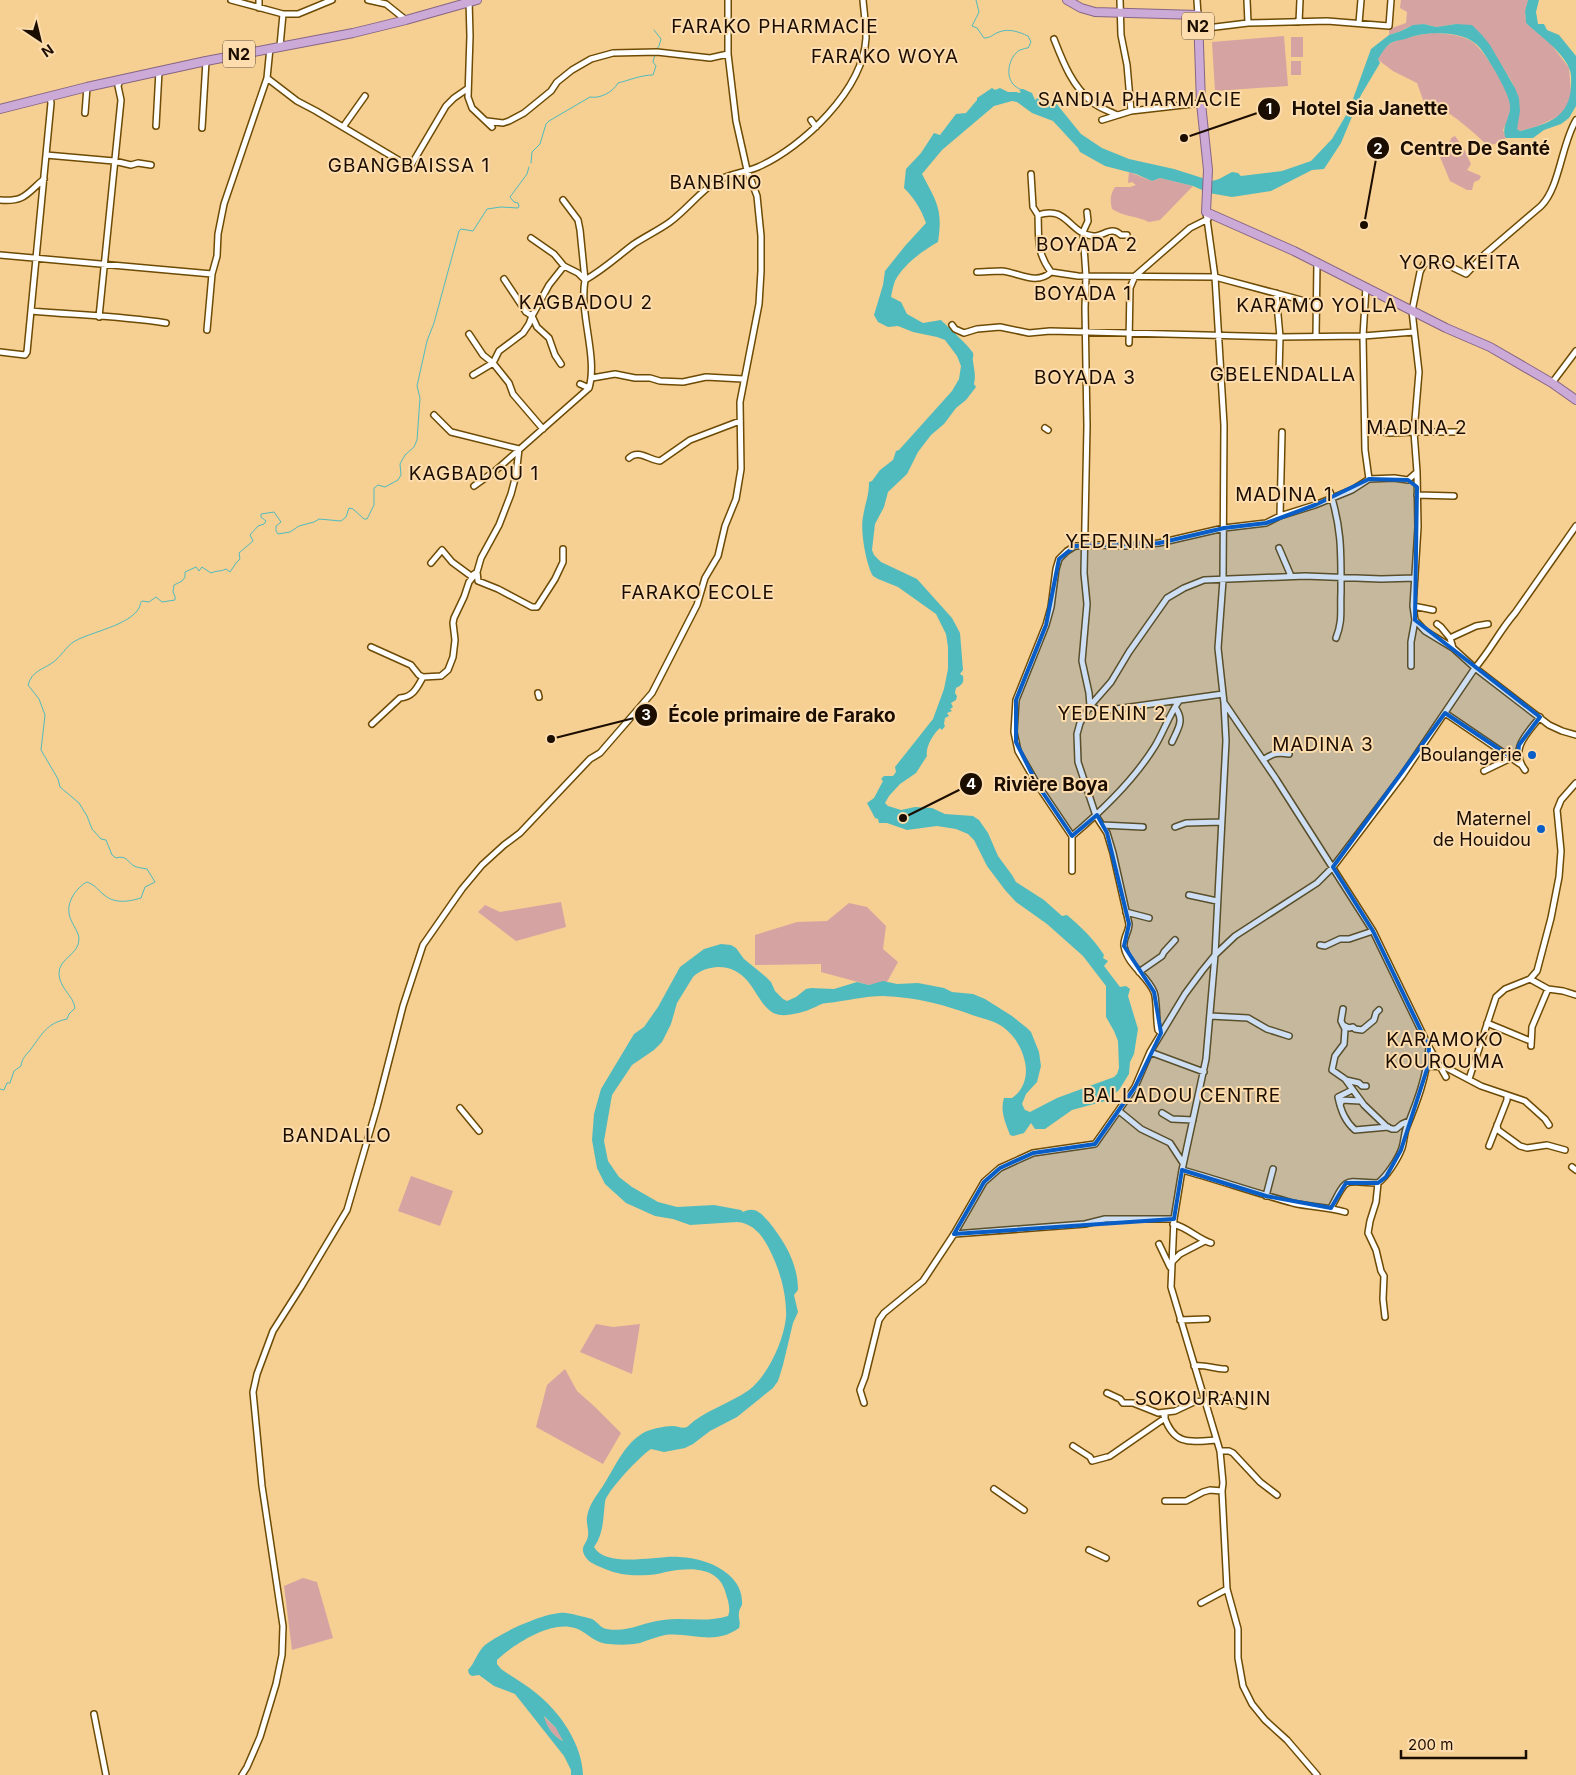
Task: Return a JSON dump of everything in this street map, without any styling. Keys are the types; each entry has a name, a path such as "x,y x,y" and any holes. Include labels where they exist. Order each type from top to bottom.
{"highway":[{"name":"N2","path":"0,109 159,71 353,33 477,0"},
{"name":"N2","path":"1067,0 1081,8 1094,12 1198,15 1202,103 1208,170 1206,192 1207,216"},
{"path":"1207,216 1317,262 1412,311 1490,347 1552,383 1576,400"}],"street":[{"path":"230,0 283,14 298,14 309,11 332,0"},
{"path":"259,0 259,8"},
{"path":"368,0 386,4 406,20"},
{"path":"242,1775 260,1738 276,1684 282,1655 283,1626 262,1486 253,1392 257,1374 273,1331 347,1210 403,1006 423,945 457,896 482,865 520,833 590,758 600,753 652,693 700,601 705,578 718,556 725,526 736,499 741,469 740,402 759,304 762,271 762,236 756,196 747,170 736,122 728,54 728,0"},
{"path":"586,280 601,271 635,244 669,223 715,182 774,158 816,127 845,94 861,60 866,39 863,0"},
{"path":"1120,0 1121,35 1127,65 1131,111"},
{"path":"1197,0 1198,15"},
{"path":"1247,0 1248,23"},
{"path":"1299,22 1300,0"},
{"path":"1359,23 1361,0"},
{"path":"1199,30 1248,23 1327,21 1389,26 1391,0"},
{"path":"469,1 468,97 472,108 492,127"},
{"path":"280,46 283,14"},
{"path":"1054,39 1068,73 1073,80 1092,102 1117,115"},
{"path":"207,330 212,274 217,256 218,234 224,204 266,78 270,48"},
{"path":"487,121 502,124 509,122 524,113 551,91 557,82 572,70 591,60 613,53 657,52 710,58 728,54"},
{"path":"202,128 206,61"},
{"path":"156,126 159,71"},
{"path":"266,78 297,101 410,167 446,106 467,89"},
{"path":"99,317 121,100 118,86 120,80"},
{"path":"85,113 87,87"},
{"path":"344,128 365,96"},
{"path":"0,352 25,355 27,352 51,103 50,97"},
{"path":"1102,120 1131,111 1202,103"},
{"path":"811,120 816,127"},
{"path":"1411,666 1411,642 1415,620 1413,606 1418,527 1414,432 1420,372 1412,311 1420,272 1424,264 1437,260 1466,274 1485,254 1548,199 1564,146 1576,120"},
{"path":"46,155 114,161 131,165 138,163 151,165"},
{"path":"1031,174 1033,207 1038,215 1038,245 1043,261 1051,272"},
{"path":"0,200 18,200 23,198 44,179"},
{"path":"474,486 589,388 592,378 586,321 584,288 586,280 580,230 578,220 563,200"},
{"path":"1038,215 1049,212 1058,213 1071,225 1091,236 1098,236 1111,231 1127,235"},
{"path":"1087,212 1088,221 1083,232 1086,276 1087,430 1084,573 1087,604 1082,661 1090,706"},
{"path":"1129,343 1130,288 1135,276 1190,228 1207,216 1215,277 1224,425 1223,577 1218,648 1226,741 1210,1016 1204,1072 1183,1163 1174,1221 1171,1287 1220,1452 1223,1483 1226,1589 1238,1629 1238,1658 1243,1686 1252,1704 1265,1720 1287,1740 1317,1775"},
{"path":"531,238 554,254 564,266 578,273 586,280"},
{"path":"0,255 212,274"},
{"path":"1316,336 1317,262"},
{"path":"474,375 493,363 499,351 523,333 549,285 564,266"},
{"path":"977,272 1002,271 1030,278 1046,276 1051,272 1086,276 1215,277 1316,304"},
{"path":"504,279 526,312 532,316 538,327 549,338 555,355 561,364"},
{"path":"1366,287 1363,336 1365,450 1369,479"},
{"path":"1276,293 1280,337 1279,373"},
{"path":"31,311 133,318 166,323"},
{"path":"952,325 954,329 964,333 976,329 1000,327 1029,333 1050,331 1280,337 1363,336 1414,332"},
{"path":"469,334 483,355 493,363 509,383 513,394 543,429"},
{"path":"1552,383 1576,351"},
{"path":"592,378 615,374 660,381 683,382 706,377 743,380"},
{"path":"580,384 589,388"},
{"path":"434,415 452,432 517,451"},
{"path":"629,458 632,454 637,454 660,461 690,440 740,421"},
{"path":"1365,429 1390,432 1458,432"},
{"path":"1280,516 1282,432"},
{"path":"517,451 511,494 499,525 481,558 477,572 478,581 532,607 537,607 555,580 563,562 563,549"},
{"path":"1408,480 1417,472"},
{"path":"1072,871 1072,836 1037,784 1018,751 1014,732 1016,700 1049,616 1059,559 1075,546 1085,544 1125,546 1159,543 1224,528 1266,523 1280,516 1315,505 1352,490 1369,479 1394,478 1408,480 1417,487"},
{"path":"1330,492 1340,531 1341,624 1336,638"},
{"path":"1417,495 1454,496"},
{"path":"864,1403 860,1390 879,1320 884,1313 922,1281 954,1234 984,1182 1000,1168 1033,1153 1095,1144 1135,1087 1150,1052 1185,994 1215,955 1235,936 1317,883 1333,868 1402,776 1506,623 1515,614 1576,526"},
{"path":"1279,548 1291,576"},
{"path":"431,563 442,550 452,562 471,576 477,572"},
{"path":"371,647 411,665 423,677 441,676 448,670 453,657 455,640 454,618 469,582 477,572"},
{"path":"1161,1033 1158,1030 1154,992 1127,954 1124,946 1129,930 1113,853 1107,833 1096,816 1078,762 1077,742 1080,723 1090,706 1111,682 1167,598 1184,588 1204,580 1223,577 1233,579 1291,576 1381,579 1415,578"},
{"path":"1413,606 1433,610"},
{"path":"1415,620 1425,631 1453,648 1475,668 1550,725 1576,735"},
{"path":"1437,624 1442,627 1450,638 1453,648"},
{"path":"1450,638 1476,626 1488,624"},
{"path":"372,724 400,698 412,695 423,677"},
{"path":"1090,706 1102,711 1223,694"},
{"path":"1072,836 1096,816 1140,767 1156,745 1179,701"},
{"path":"1224,703 1373,931 1429,1047 1446,1077"},
{"path":"1172,742 1180,725 1181,718 1175,708"},
{"path":"1445,713 1511,757 1525,770"},
{"path":"1225,716 1238,723"},
{"path":"1520,764 1518,754 1520,745 1540,717"},
{"path":"1263,760 1272,753 1289,754"},
{"path":"1484,770 1518,754"},
{"path":"1469,1080 1496,997 1505,989 1530,979 1536,971 1551,918 1559,878 1561,851 1557,810 1561,800 1576,783"},
{"path":"1174,827 1186,823 1222,822"},
{"path":"1102,825 1143,827"},
{"path":"1188,895 1217,902"},
{"path":"1126,912 1149,918"},
{"path":"1320,945 1325,946 1340,939 1350,939 1373,931"},
{"path":"1140,972 1162,956 1175,940"},
{"path":"1530,979 1548,989 1576,995"},
{"path":"1532,1046 1532,1027 1548,989"},
{"path":"1343,1009 1341,1021 1345,1028 1344,1044 1335,1056 1332,1070 1346,1080 1366,1086"},
{"path":"1343,1025 1362,1030 1374,1020 1379,1010"},
{"path":"1210,1016 1248,1018 1267,1029 1289,1036"},
{"path":"1487,1023 1528,1040"},
{"path":"1331,1208 1339,1190 1346,1182 1378,1183 1386,1177 1401,1150 1405,1132 1428,1066 1429,1047"},
{"path":"1150,1052 1204,1072"},
{"path":"1428,1066 1445,1068 1481,1086 1525,1101 1549,1125"},
{"path":"1346,1080 1360,1101 1388,1128"},
{"path":"1352,1090 1338,1098 1346,1120 1355,1130 1396,1129 1409,1121"},
{"path":"1489,1146 1507,1100 1507,1095"},
{"path":"1340,1106 1342,1100 1360,1101"},
{"path":"460,1108 479,1131"},
{"path":"1119,1111 1141,1129 1170,1143 1183,1163"},
{"path":"1162,1113 1172,1119 1193,1120"},
{"path":"1497,1125 1498,1130 1520,1146 1534,1148 1547,1145 1565,1150"},
{"path":"1266,1196 1273,1169"},
{"path":"1182,1170 1234,1184 1266,1196 1321,1209 1331,1208 1345,1212"},
{"path":"1378,1183 1376,1202 1368,1233 1376,1250 1384,1276 1382,1299 1385,1317"},
{"path":"954,1234 1085,1224 1105,1219 1174,1221 1208,1242 1180,1254 1171,1266"},
{"path":"1159,1244 1171,1266"},
{"path":"1180,1320 1207,1319"},
{"path":"1194,1366 1204,1364 1216,1369 1225,1369"},
{"path":"1108,1394 1120,1399 1123,1403 1133,1403 1164,1415 1172,1432 1184,1441 1216,1440"},
{"path":"1073,1446 1090,1457 1092,1461 1109,1456 1164,1415 1194,1402 1204,1401 1212,1397 1222,1398 1244,1406"},
{"path":"1220,1452 1228,1451 1233,1453 1260,1482 1277,1495"},
{"path":"994,1489 1024,1510"},
{"path":"1165,1501 1186,1501 1210,1490 1222,1491"},
{"path":"1089,1550 1106,1558"},
{"path":"1201,1603 1226,1589"},
{"path":"94,1714 106,1775"}],"highlighted area":[{"path":"1369,479 1408,480 1417,487 1415,620 1540,717 1519,745 1518,754 1511,757 1445,713 1333,867 1373,931 1429,1047 1428,1066 1401,1150 1386,1177 1378,1183 1346,1183 1331,1208 1266,1196 1182,1170 1174,1219 954,1234 984,1182 1000,1168 1033,1153 1095,1144 1135,1087 1161,1033 1154,992 1124,946 1129,924 1107,833 1097,815 1072,836 1037,784 1016,742 1016,700 1046,625 1059,559 1075,546 1159,543 1224,528 1266,523 1315,505"}],"shaded area":[{"path":"1401,0 1528,0 1525,11 1526,23 1551,44 1569,68 1571,92 1569,103 1561,115 1538,126 1520,131 1517,129 1518,98 1508,76 1493,57 1456,24 1436,27 1424,24 1408,27 1389,35 1389,29 1406,23 1407,12 1400,8"},
{"path":"1433,33 1453,35 1467,39 1476,45 1489,60 1505,89 1510,104 1509,114 1503,130 1506,138 1495,144 1487,145 1447,112 1427,111 1417,83 1393,71 1377,59 1391,43 1409,37"},
{"path":"1284,36 1288,86 1215,91 1212,42"},
{"path":"1291,37 1303,37 1303,57 1291,57"},
{"path":"1291,61 1301,61 1301,75 1291,75"},
{"path":"1455,136 1471,164 1467,170 1481,176 1479,180 1474,182 1472,190 1467,190 1450,181 1440,157 1451,138"},
{"path":"1129,172 1152,181 1160,178 1193,186 1160,220 1149,222 1121,214 1112,209 1111,198 1115,187 1136,185 1132,182 1128,183"},
{"path":"561,902 566,927 516,941 478,912 485,905 500,912"},
{"path":"849,903 867,907 886,926 883,949 898,962 887,982 869,985 821,972 821,964 755,965 755,935 797,922 827,921"},
{"path":"411,1176 453,1191 440,1226 398,1211"},
{"path":"596,1324 613,1327 640,1324 632,1374 580,1352"},
{"path":"565,1369 577,1391 621,1433 603,1464 536,1427 547,1385"},
{"path":"303,1578 317,1582 333,1638 292,1650 284,1586"},
{"path":"543,1716 556,1728 564,1741 554,1734"}],"water":[{"path":"1528,0 1539,0 1536,12 1538,24 1544,24 1547,30 1559,35 1576,56 1576,106 1569,118 1561,124 1544,130 1533,138 1506,138 1504,130 1510,110 1509,100 1498,76 1480,48 1466,38 1435,33 1395,41 1388,45 1378,59 1380,63 1361,95 1341,143 1324,169 1312,170 1271,191 1232,197 1209,193 1193,186 1160,178 1152,181 1136,174 1105,166 1080,152 1053,121 1032,113 1017,102 1012,101 994,106 942,150 922,174 938,206 940,222 938,242 919,254 903,269 895,281 891,297 901,302 907,314 923,323 941,320 972,351 975,375 974,384 976,387 944,424 931,435 918,452 907,474 888,492 884,507 875,524 872,550 881,562 917,579 952,618 960,633 963,670 960,674 963,676 963,682 956,688 956,700 951,703 953,707 950,709 952,711 947,713 949,716 945,718 945,726 942,730 940,728 937,731 930,741 927,756 916,773 900,784 885,803 888,806 901,810 915,807 932,808 945,814 973,816 979,820 988,833 998,856 1016,882 1044,900 1062,916 1067,915 1092,938 1104,955 1103,958 1108,961 1104,966 1120,987 1126,986 1130,989 1128,996 1138,1029 1134,1054 1130,1062 1129,1074 1119,1090 1105,1101 1072,1110 1045,1129 1035,1129 1031,1123 1024,1133 1013,1136 1010,1135 1005,1121 1003,1103 1004,1098 1012,1098 1020,1091 1024,1082 1026,1067 1022,1052 1017,1043 1011,1034 997,1023 930,1002 883,996 825,1003 801,1012 780,1015 772,1012 765,1006 747,981 740,974 730,969 710,968 701,971 693,977 677,1003 671,1024 662,1042 632,1065 612,1095 604,1141 608,1161 619,1177 658,1202 677,1207 714,1205 743,1212 754,1210 760,1213 780,1237 793,1262 798,1290 794,1295 798,1312 793,1323 778,1381 773,1388 737,1417 710,1431 693,1444 685,1448 664,1452 651,1449 646,1453 632,1466 607,1497 601,1531 594,1547 601,1554 610,1558 634,1560 670,1557 686,1558 699,1560 718,1567 732,1578 740,1590 742,1603 739,1611 739,1628 721,1636 665,1635 640,1643 621,1645 599,1642 575,1628 555,1627 533,1635 513,1647 497,1660 497,1664 501,1669 532,1690 561,1719 574,1740 582,1763 583,1775 571,1775 571,1770 564,1756 515,1694 494,1686 479,1675 472,1676 468,1670 482,1648 492,1640 512,1629 547,1615 569,1613 592,1619 607,1629 614,1630 622,1630 663,1620 704,1620 728,1616 729,1605 723,1585 712,1574 705,1571 688,1569 652,1575 632,1575 610,1571 590,1561 583,1552 588,1536 587,1517 592,1503 626,1448 637,1437 658,1428 672,1426 687,1427 701,1416 749,1390 769,1367 785,1326 786,1310 779,1271 767,1245 755,1229 744,1223 737,1222 690,1225 673,1219 655,1216 626,1203 605,1184 597,1168 592,1140 594,1114 601,1089 634,1034 644,1027 658,1007 680,967 704,949 721,944 731,945 736,948 744,959 766,977 771,982 775,991 787,1001 806,989 834,989 857,982 869,985 883,981 897,984 918,983 944,988 952,992 973,994 985,999 1012,1016 1031,1032 1039,1052 1041,1066 1037,1082 1026,1094 1022,1104 1025,1110 1030,1112 1057,1098 1114,1077 1119,1068 1118,1041 1106,1017 1106,986 1083,956 1047,924 1016,902 1005,890 987,866 974,840 968,834 956,829 937,826 907,830 887,823 879,823 867,803 874,798 883,781 881,779 884,776 893,776 896,772 895,767 933,719 944,689 948,669 946,634 936,614 898,587 873,576 868,564 863,538 862,523 869,482 893,460 896,451 899,450 952,391 959,379 961,366 957,356 945,340 898,326 888,327 878,322 874,315 885,271 926,223 917,204 904,188 906,169 921,153 934,133 940,135 956,114 966,113 977,98 992,88 995,90 1000,88 1008,92 1019,93 1021,92 1019,90 1023,89 1032,93 1035,100 1039,97 1055,102 1081,134 1102,148 1129,159 1174,169 1212,181 1232,172 1238,173 1241,176 1282,171 1311,161 1332,139 1349,110 1371,49 1389,35 1413,25 1424,24 1436,27 1456,24 1472,25 1482,35 1490,45 1519,98 1520,111 1517,129 1520,131 1539,126 1561,113 1566,106 1571,87 1571,73 1566,62 1556,50 1526,23 1525,11","holes":["1282,176 1283,178 1270,184 1259,179","544,1716 556,1728 563,1741 551,1731"]}],"waterway":[{"path":"976,0 979,12 972,26 977,28 984,38 1006,30 1028,36 1031,42 1028,48 1016,53 1009,67 1012,82 1022,90"},
{"path":"654,30 661,39 656,50"},
{"path":"531,163 532,152 540,144 546,124 549,121 590,97 606,94 618,83 653,75 656,66 653,62 655,54"},
{"path":"0,1089 4,1090 7,1083 10,1083 14,1071 21,1066 24,1057 46,1030 54,1023 67,1019 75,1008 72,999 62,984 59,974 62,964 73,953 78,944 79,938 70,916 69,908 71,899 76,891 87,882 107,897 116,901 126,901 141,898 145,887 155,882 147,869 136,867 124,858 116,858 112,855 106,840 101,839 92,829 79,803 60,787 58,779 41,750 45,715 39,699 28,685 30,680 35,674 55,661 75,641 110,628 127,619 134,614 142,601 149,602 156,597 162,602 175,600 174,585 182,581 185,577 185,572 196,567 199,571 202,567 211,573 226,569 230,572 240,559 239,553 253,541 250,535 258,526 266,521 261,517 261,514 274,512 281,522 276,526 278,534 290,532 299,526 319,519 341,521 346,517 349,508 353,509 364,519 367,519 374,505 374,488 378,485 385,487 398,480 401,475 400,464 405,455 414,447 417,440 420,398 417,386 427,341 434,323 459,231 461,229 473,231 487,209 501,207 518,208 518,203 514,202 510,197 527,174 529,167"},
{"path":"1256,183 1291,175"}],"place":[{"name":"Hotel Sia Janette","path":"1184,138"},
{"name":"Centre De Santé","path":"1364,225"},
{"name":"École primaire de Farako","path":"551,739"},
{"name":"Boulangerie","path":"1532,755"},
{"name":"Rivière Boya","path":"903,818"},
{"name":"Maternel de Houidou","path":"1541,829"}],"district":[{"name":"FARAKO PHARMACIE","path":"775,26"},
{"name":"FARAKO WOYA","path":"885,56"},
{"name":"SANDIA PHARMACIE","path":"1140,99"},
{"name":"GBANGBAISSA 1","path":"409,165"},
{"name":"BANBINO","path":"716,182"},
{"name":"BOYADA 2","path":"1087,244"},
{"name":"YORO KEITA","path":"1460,262"},
{"name":"BOYADA 1","path":"1083,293"},
{"name":"KAGBADOU 2","path":"586,302"},
{"name":"KARAMO YOLLA","path":"1317,305"},
{"name":"GBELENDALLA","path":"1283,374"},
{"name":"BOYADA 3","path":"1085,377"},
{"name":"MADINA 2","path":"1417,427"},
{"name":"KAGBADOU 1","path":"474,473"},
{"name":"MADINA 1","path":"1284,494"},
{"name":"YEDENIN 1","path":"1118,541"},
{"name":"FARAKO ECOLE","path":"698,592"},
{"name":"YEDENIN 2","path":"1112,713"},
{"name":"MADINA 3","path":"1323,744"},
{"name":"KARAMOKO KOUROUMA","path":"1445,1050"},
{"name":"BALLADOU CENTRE","path":"1182,1095"},
{"name":"BANDALLO","path":"337,1135"},
{"name":"SOKOURANIN","path":"1203,1398"}]}
